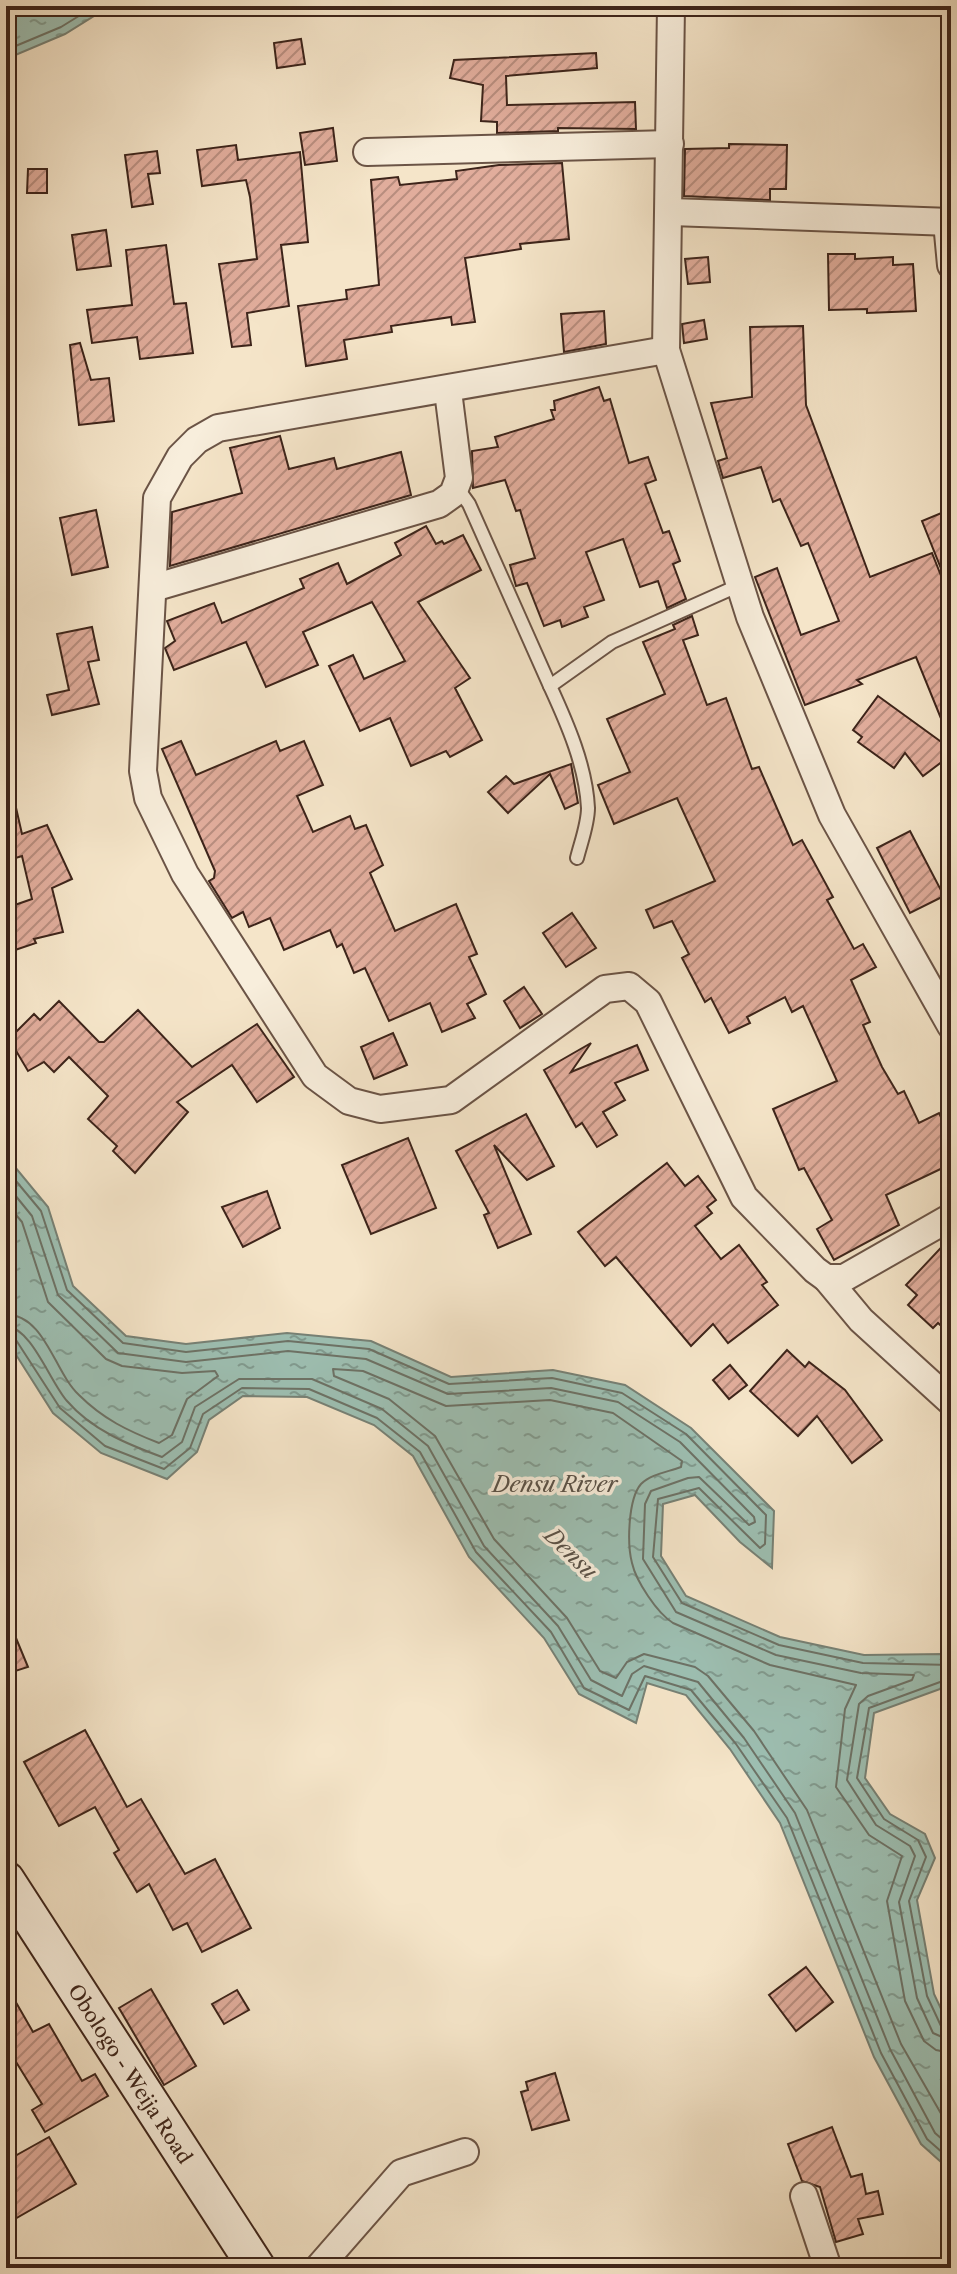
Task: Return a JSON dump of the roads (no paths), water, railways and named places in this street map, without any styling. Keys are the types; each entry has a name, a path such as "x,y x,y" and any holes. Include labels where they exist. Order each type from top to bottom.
{"street":[{"path":"671,6 671,212 666,350 750,617 832,815 951,1026"},
{"path":"367,152 670,144"},
{"path":"671,212 949,222 951,265"},
{"path":"666,350 448,391 218,428 197,440 180,457 157,498 143,771 148,798 185,874 315,1076 349,1101 380,1109 451,1100 605,989 629,986 648,1002 744,1197 826,1278 861,1320 951,1402"},
{"path":"153,588 439,504 453,494 459,478 448,391"},
{"path":"826,1278 844,1278 951,1217"},
{"name":"Obologo - Weija Road","path":"8,1889 257,2268"},
{"path":"318,2268 401,2173 465,2152"},
{"path":"804,2196 828,2268"}],"lane":[{"path":"456,486 469,504 569,727 588,810 577,858"},
{"path":"550,686 612,642 742,584"}],"water":[{"path":"6,6 110,6 65,34 6,59"},
{"name":"Densu River","path":"6,1150 10,1161 48,1207 73,1286 126,1336 186,1344 287,1333 371,1341 451,1377 553,1370 625,1385 691,1428 774,1511 772,1568 740,1542 695,1495 663,1504 661,1556 686,1596 780,1637 864,1655 944,1654 951,1659 951,1685 874,1713 865,1778 890,1814 925,1834 935,1858 917,1900 934,1994 951,2030 951,2171 921,2144 874,2057 780,1823 730,1749 686,1695 647,1683 636,1723 579,1694 544,1638 469,1557 413,1456 374,1425 307,1397 243,1396 209,1420 197,1452 167,1479 101,1453 53,1413 6,1339"}],"water label":[{"name":"Densu","path":"571,1553"}]}
